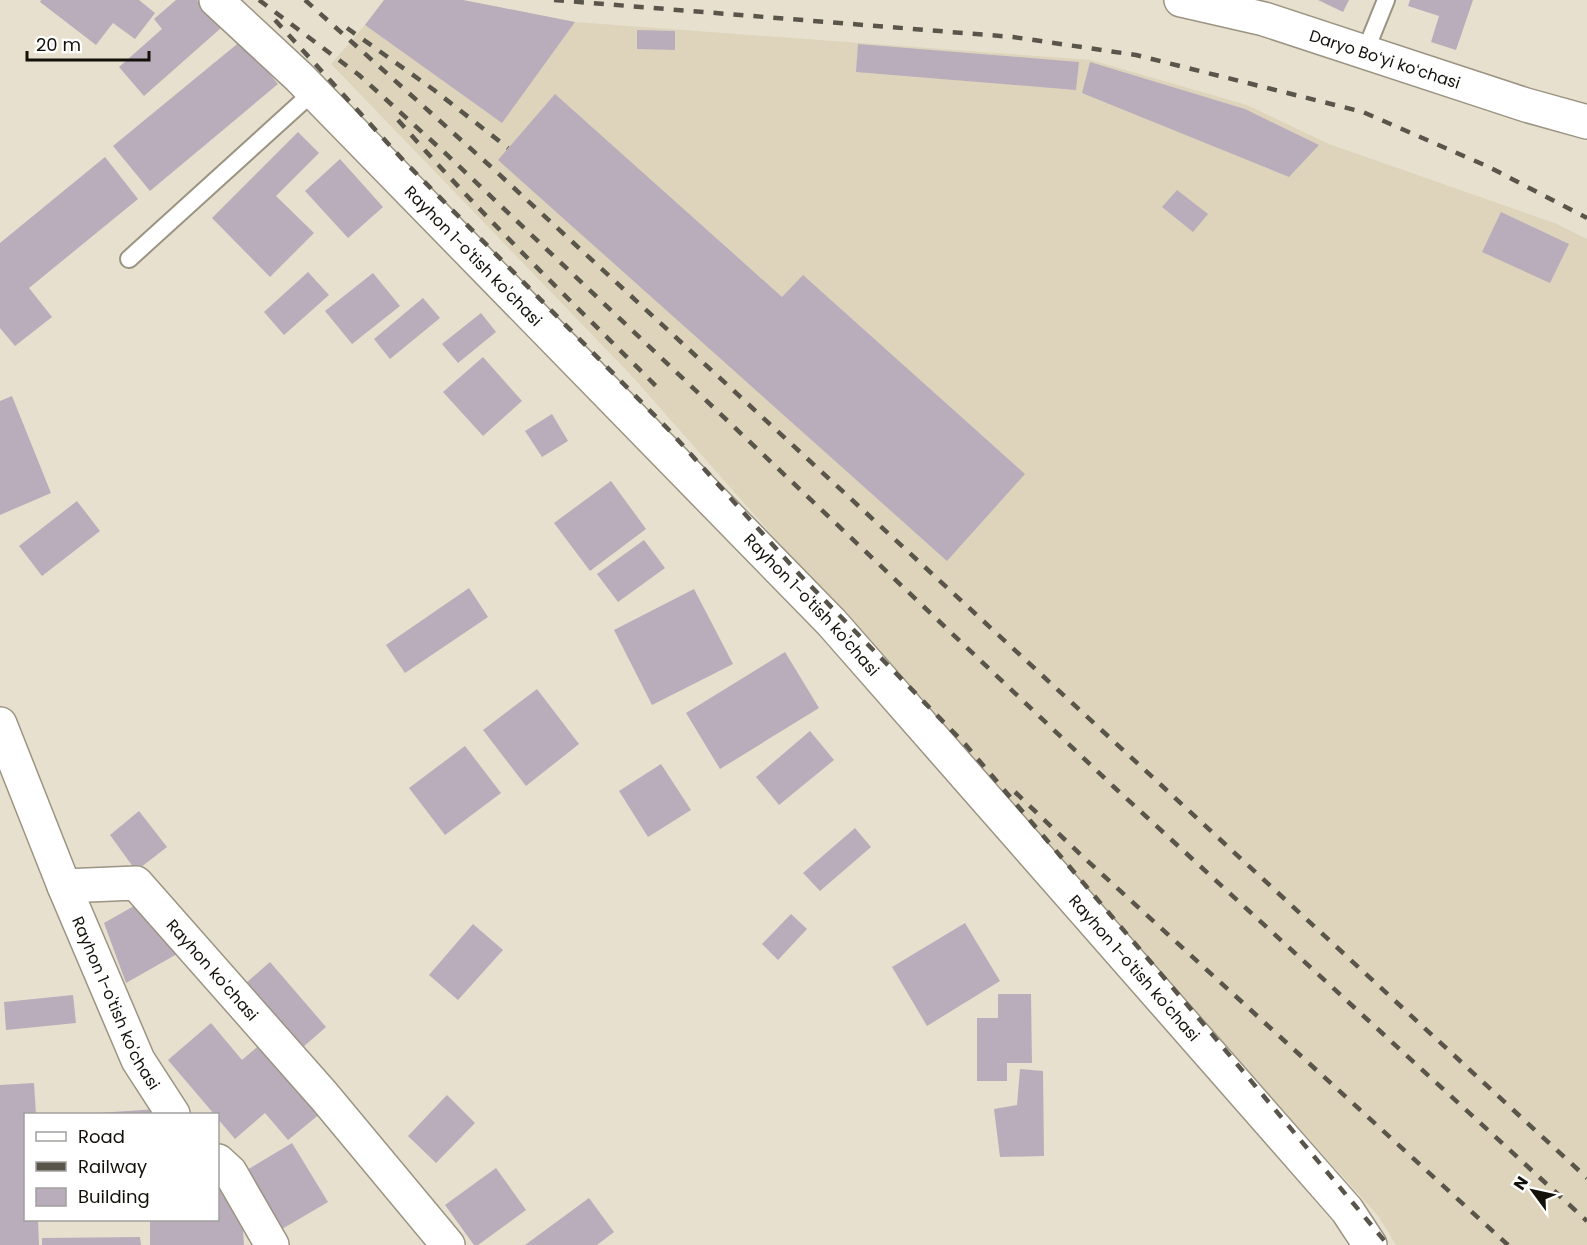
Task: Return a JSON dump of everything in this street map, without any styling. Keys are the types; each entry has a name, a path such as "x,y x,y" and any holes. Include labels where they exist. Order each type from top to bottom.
{"street":[{"name":"Rayhon 1-o'tish ko'chasi","path":"216,0 314,92 832,623 1347,1210 1370,1245"},
{"name":"Daryo Boʻyi koʻchasi","path":"1181,0 1264,19 1526,105 1587,122"},
{"path":"1526,105 1587,140"},
{"path":"0,724 64,886"},
{"name":"Rayhon ko'chasi","path":"64,886 136,883 324,1096 448,1245"},
{"name":"Rayhon 1-o'tish ko'chasi","path":"64,886 138,1060 172,1113"},
{"path":"219,1162 230,1172 272,1245"}],"lane":[{"path":"1365,52 1386,0"},
{"path":"129,259 314,92"}],"shaded area":[{"path":"384,0 463,0 575,22 1091,60 1247,105 1329,144 1557,224 1587,239 1587,1245 1396,1245 1379,1217 1062,863 630,374 331,64"}],"building":[{"path":"41,0 139,0 155,13 135,39 113,23 96,45 40,2"},
{"path":"176,0 197,0 221,28 144,96 119,67 162,29 154,19"},
{"path":"384,0 463,0 575,22 502,123 365,25"},
{"path":"1318,0 1349,0 1343,12"},
{"path":"1410,0 1473,0 1456,50 1431,42 1439,16 1408,6"},
{"path":"637,30 675,31 675,50 637,49"},
{"path":"242,40 278,84 150,191 113,146"},
{"path":"858,44 1079,62 1076,90 856,72"},
{"path":"1090,62 1245,109 1319,145 1289,177 1082,93"},
{"path":"555,94 782,297 803,275 1025,474 947,561 498,160"},
{"path":"298,132 319,153 276,196 314,233 270,277 212,218"},
{"path":"105,157 138,199 29,288 52,317 15,346 0,328 0,243"},
{"path":"340,159 383,207 348,238 305,191"},
{"path":"1177,190 1208,214 1193,232 1162,207"},
{"path":"1501,212 1569,244 1550,283 1482,252"},
{"path":"308,272 329,295 284,335 264,312"},
{"path":"373,273 400,306 352,344 325,311"},
{"path":"423,298 440,318 390,359 374,339"},
{"path":"481,313 496,332 458,363 442,344"},
{"path":"483,357 522,401 483,436 443,392"},
{"path":"12,396 51,493 0,515 0,401"},
{"path":"552,414 568,441 542,457 525,431"},
{"path":"611,481 646,529 590,571 554,523"},
{"path":"77,501 100,531 42,576 19,546"},
{"path":"644,540 665,568 618,602 597,574"},
{"path":"469,588 488,617 405,673 386,645"},
{"path":"694,589 733,664 652,705 614,630"},
{"path":"785,652 819,708 720,769 686,713"},
{"path":"537,689 579,744 526,786 483,730"},
{"path":"810,731 834,760 779,805 756,777"},
{"path":"465,746 501,793 445,835 409,788"},
{"path":"661,764 691,810 648,837 619,791"},
{"path":"139,811 167,847 136,871 110,835"},
{"path":"855,828 871,847 820,891 803,873"},
{"path":"141,902 184,950 126,983 104,923"},
{"path":"791,914 807,929 778,960 762,944"},
{"path":"965,923 1000,981 927,1026 892,967"},
{"path":"473,924 503,950 458,1000 429,975"},
{"path":"270,962 326,1027 302,1048 246,983"},
{"path":"998,994 1031,994 1032,1063 1007,1063 1007,1081 977,1081 977,1018 998,1018"},
{"path":"73,995 76,1023 6,1030 4,1002"},
{"path":"211,1023 242,1060 262,1043 321,1113 288,1140 265,1113 235,1139 219,1120 219,1113 213,1113 168,1060"},
{"path":"1020,1069 1043,1071 1044,1156 1000,1157 994,1109 1017,1105"},
{"path":"34,1083 36,1113 24,1113 24,1221 38,1221 39,1245 0,1245 0,1085"},
{"path":"447,1095 475,1123 436,1163 408,1136"},
{"path":"157,1109 159,1113 98,1113"},
{"path":"292,1143 328,1202 282,1229 247,1170"},
{"path":"496,1168 526,1210 478,1245 474,1245 445,1205"},
{"path":"219,1182 242,1213 244,1245 150,1245 150,1221 219,1221"},
{"path":"589,1198 614,1232 597,1245 525,1245"},
{"path":"140,1237 141,1245 42,1245 42,1238"}],"railway":[{"path":"259,0 359,75 444,152 1115,788 1587,1221"},
{"path":"305,0 489,165 1587,1178"},
{"path":"554,0 1013,37 1136,55 1363,112 1489,167 1587,218"},
{"path":"275,20 404,161 668,429 800,575 965,744 1388,1245"},
{"path":"347,28 434,90 508,148"},
{"path":"398,120 493,223 658,388"},
{"path":"1015,792 1508,1245"}]}
